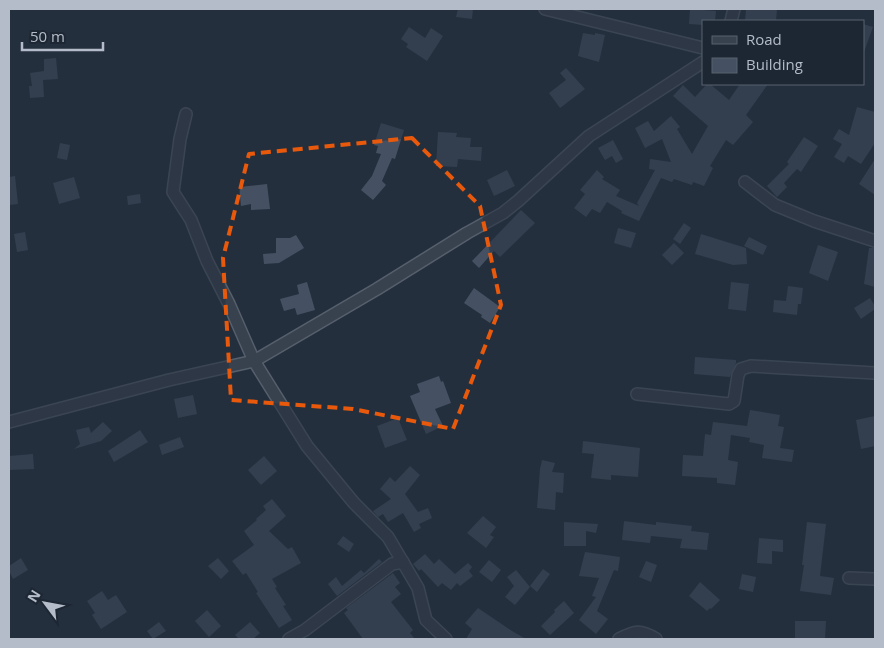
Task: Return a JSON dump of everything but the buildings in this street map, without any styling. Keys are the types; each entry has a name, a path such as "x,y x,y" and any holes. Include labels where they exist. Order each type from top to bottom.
{"street":[{"path":"545,9 702,48"},
{"path":"9,422 169,380 254,361 503,212 518,201 589,136 702,63"},
{"path":"186,114 180,138 173,192 192,220 206,261 254,361 307,446 354,503 388,537 418,588 426,620 446,639"},
{"path":"745,182 775,204 814,221 875,241"},
{"path":"637,394 729,404 734,401 741,368 751,366 875,373"},
{"path":"289,639 305,630 392,564 403,562"},
{"path":"849,578 875,579"},
{"path":"619,639 635,631 648,634 656,639"}],"highlighted area":[{"path":"412,138 480,206 501,305 453,429 353,409 231,400 223,258 249,154"}]}
